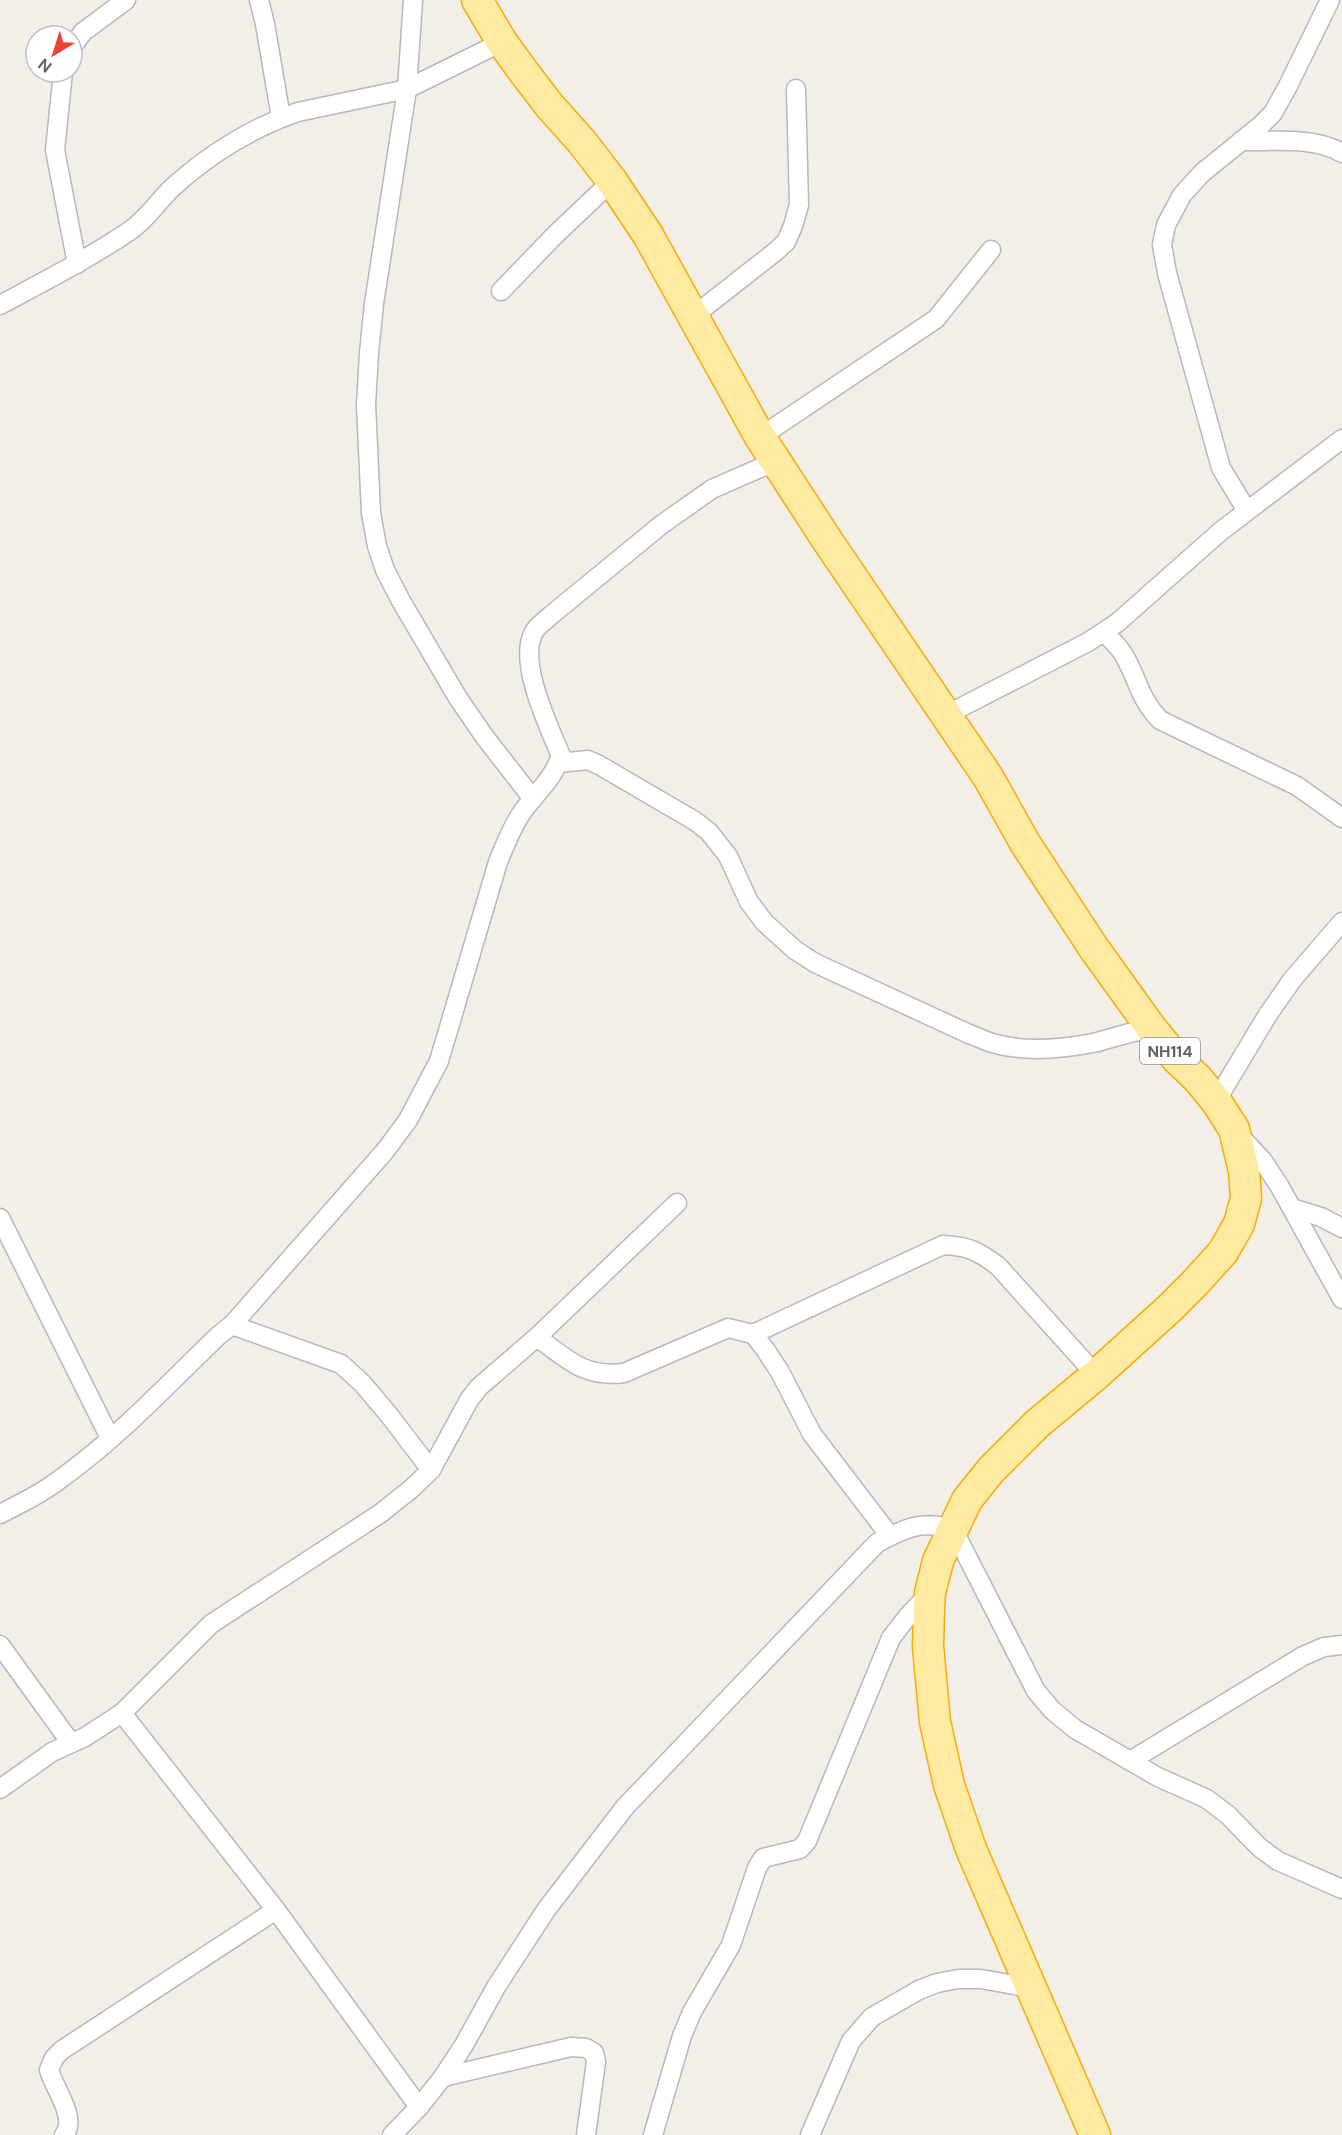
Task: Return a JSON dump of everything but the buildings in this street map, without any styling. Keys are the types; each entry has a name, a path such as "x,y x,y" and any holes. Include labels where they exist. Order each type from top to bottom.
{"highway":[{"name":"NH114","path":"477,0 502,42 549,105 612,181 648,235 768,449 840,560 988,777 1053,887 1152,1029 1216,1101 1234,1129 1245,1171 1246,1198 1239,1224 1222,1252 1196,1283 1096,1375 1037,1424 991,1470 967,1500 952,1528 938,1561 930,1593 928,1646 935,1722 949,1785 971,1849 1095,2135"}],"street":[{"path":"84,31 126,0"},
{"path":"259,0 266,24 281,118"},
{"path":"413,0 407,89 374,304 369,353 366,404 373,524 385,570 401,602 458,698 533,799"},
{"path":"1247,511 1221,468 1167,273 1162,245 1166,225 1182,195 1202,173 1273,113 1330,0"},
{"path":"0,304 77,264 134,228 173,187 209,159 281,118 298,112 407,89 502,42"},
{"path":"62,84 55,150 77,264"},
{"path":"692,317 786,242 799,205 796,89"},
{"path":"1241,141 1315,143 1334,148 1342,153"},
{"path":"501,291 612,181"},
{"path":"0,1514 32,1498 63,1477 110,1438 231,1325 386,1151 408,1120 439,1061 498,862 509,834 523,811 555,773 561,756 532,677 529,649 534,633 550,616 661,525 768,449 936,319 991,250"},
{"path":"946,715 1080,647 1117,623 1200,549 1342,438"},
{"path":"1104,632 1119,647 1148,707 1160,720 1297,786 1342,818"},
{"path":"558,763 588,760 694,821 709,832 728,856 749,902 765,923 795,950 815,963 969,1034 996,1044 1045,1049 1090,1043 1134,1031 1152,1029"},
{"path":"1216,1101 1267,1016 1286,989 1342,922"},
{"path":"1234,1129 1263,1161 1292,1208 1342,1299"},
{"path":"0,1789 52,1752 85,1737 122,1713 211,1624 381,1513 411,1489 431,1470 469,1400 479,1387 537,1337 677,1203"},
{"path":"1292,1208 1321,1217 1342,1228"},
{"path":"0,1218 110,1438"},
{"path":"753,1334 943,1245 962,1246 981,1253 998,1266 1096,1375"},
{"path":"231,1325 341,1364 362,1383 431,1470"},
{"path":"537,1337 568,1360 591,1372 607,1375 624,1373 728,1328 753,1334 780,1372 812,1434 890,1536"},
{"path":"393,2135 442,2077 546,1910 625,1807 854,1564 877,1543 919,1525 936,1524 952,1528 1036,1691 1052,1710 1075,1729 1130,1761 1206,1799 1228,1815 1259,1847 1278,1862 1342,1889"},
{"path":"653,2135 682,2036 692,2012 731,1945 757,1868 763,1858 800,1849 807,1842 891,1638 903,1620 930,1593"},
{"path":"0,1645 71,1743"},
{"path":"1130,1761 1303,1656 1324,1647 1342,1646"},
{"path":"122,1713 276,1910 419,2107"},
{"path":"64,2135 70,2124 69,2115 49,2070 54,2058 62,2050 276,1910"},
{"path":"810,2135 851,2041 872,2018 919,1990 937,1983 958,1979 981,1979 1032,1988"},
{"path":"442,2077 571,2047 586,2048 594,2053 596,2062 586,2135"}]}
